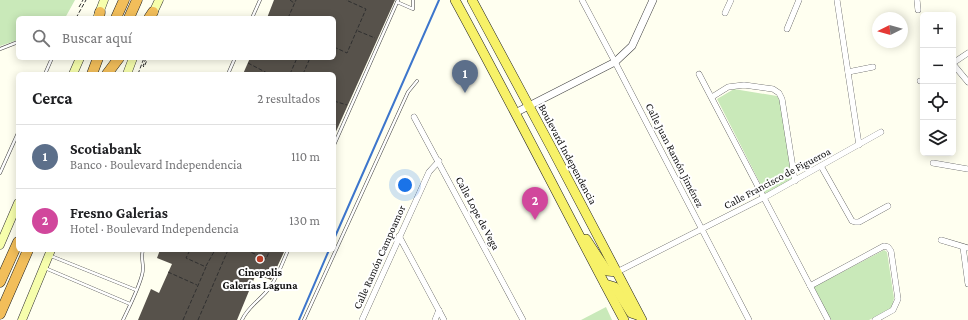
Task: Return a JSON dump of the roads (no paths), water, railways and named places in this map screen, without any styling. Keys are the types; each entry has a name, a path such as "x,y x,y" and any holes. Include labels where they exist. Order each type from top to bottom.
{"highway":[{"path":"117,16 124,0"},
{"path":"131,16 137,0"},
{"path":"91,72 92,60"},
{"path":"92,72 97,60"},
{"path":"107,72 112,60"},
{"path":"108,72 117,60"},
{"path":"0,282 16,246"},
{"path":"0,314 27,252"}],"main road":[{"path":"98,16 104,0"},
{"path":"151,16 159,0"},
{"path":"455,0 624,320"},
{"name":"Boulevard Independencia","path":"471,0 641,318"},
{"path":"74,72 79,60"},
{"path":"128,72 132,60"},
{"path":"0,245 16,208"},
{"path":"572,224 592,247 607,270 617,272"},
{"path":"22,320 50,253"},
{"path":"605,284 615,287 631,313 641,318"}],"street":[{"name":"Calle Juan Ramón Jiménez","path":"582,0 616,62 749,320"},
{"path":"515,113 616,62 632,46 652,0"},
{"path":"725,13 731,0"},
{"path":"787,29 799,0"},
{"path":"837,0 859,146"},
{"path":"917,0 918,10"},
{"path":"956,61 968,52"},
{"path":"848,72 873,66"},
{"path":"956,67 968,82"},
{"path":"699,74 765,197 828,320"},
{"path":"712,98 728,87 735,85 773,89 779,93 782,99 795,181"},
{"name":"Calle Lope de Vega","path":"414,117 439,161 523,320"},
{"name":"Calle Francisco de Figueroa","path":"617,272 765,197 859,146 881,132"},
{"name":"Calle Ramón Campoamor","path":"362,320 429,172 439,161"},
{"path":"933,162 968,169"},
{"path":"822,166 852,221 859,222 888,206"},
{"path":"399,236 444,320"},
{"path":"941,240 965,247 968,284"},
{"path":"810,286 884,246 888,247 891,251 898,299 893,310 875,320"},
{"path":"435,320 439,310"}],"lane":[{"path":"253,16 260,0"},
{"path":"336,140 398,1 414,9 413,0"},
{"path":"0,49 16,43"},
{"path":"46,72 51,60"},
{"path":"229,72 234,60"},
{"path":"336,250 408,92 417,81"},
{"path":"0,173 16,137"},
{"path":"124,320 142,276 143,268 141,257 142,252"},
{"path":"242,320 250,308 270,288 287,252"},
{"path":"304,320 335,252"},
{"path":"50,253 136,290"},
{"path":"44,268 130,304"}],"waterway":[{"path":"336,234 439,0"},
{"path":"299,320 328,252"}],"place":[{"name":"Scotiabank","path":"465,93"},
{"name":"Fresno Galerias","path":"535,220"},
{"name":"Cinepolis Galerías Laguna","path":"260,259"}]}
